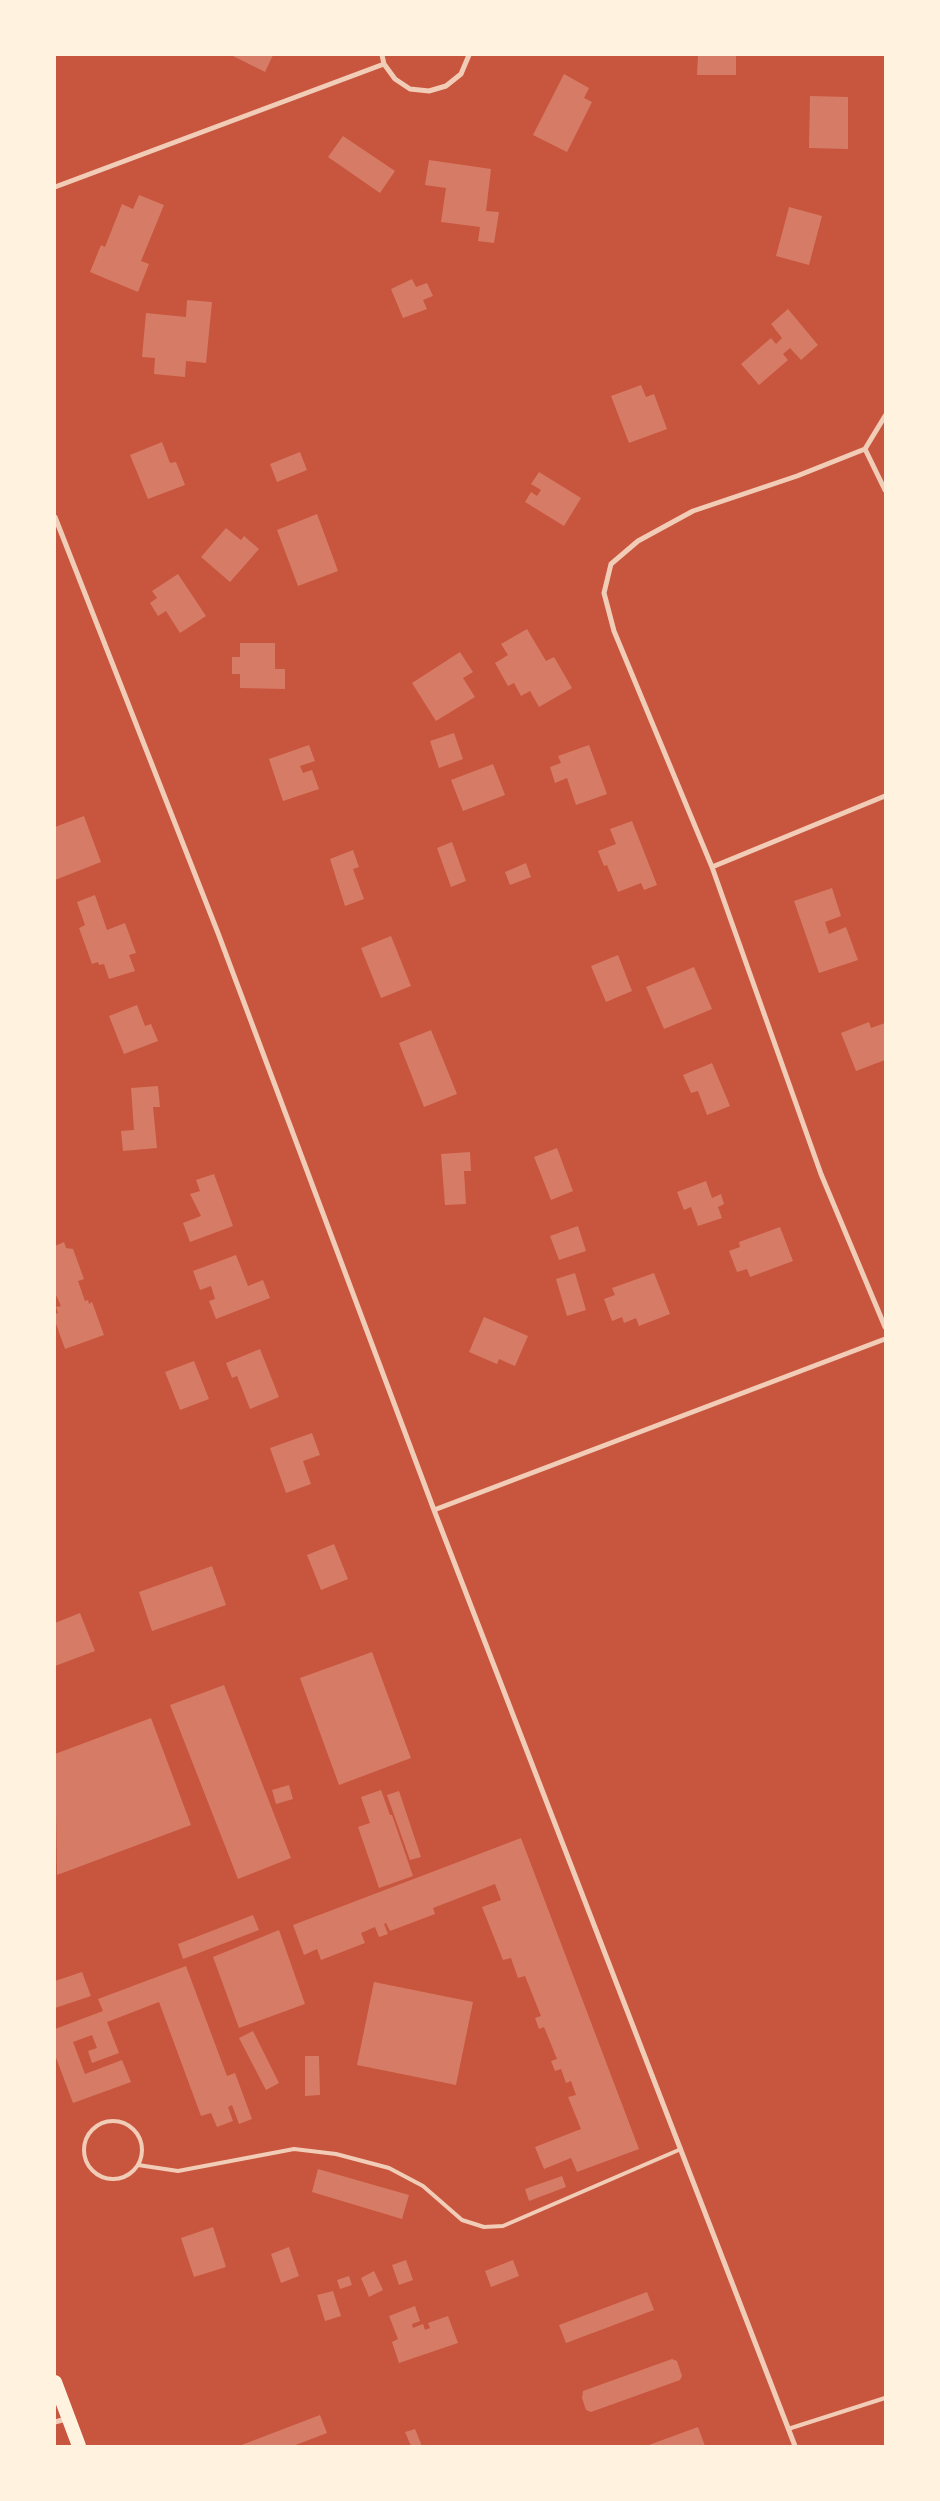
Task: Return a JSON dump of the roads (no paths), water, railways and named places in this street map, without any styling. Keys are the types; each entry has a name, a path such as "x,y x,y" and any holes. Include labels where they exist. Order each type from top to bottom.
{"highway":[{"path":"55,2382 62,2420 79,2446"}],"street":[{"path":"382,55 384,64 395,79 410,89 429,91 446,86 461,74 469,55"},
{"path":"55,187 384,64"},
{"path":"885,416 866,449 797,476 693,511 638,541 612,564 604,594 614,631 712,867 821,1174 885,1327"},
{"path":"866,449 885,490"},
{"path":"55,518 224,952 434,1510 795,2446"},
{"path":"712,867 885,796"},
{"path":"434,1510 885,1339"}],"lane":[{"path":"138,2165 141,2145 131,2128 122,2123 112,2121 94,2128 88,2136 84,2146 85,2156 95,2173 104,2178 114,2179 123,2177 138,2165 178,2171 294,2149 336,2154 389,2168 423,2186 462,2220 484,2227 503,2226 681,2150"},
{"path":"788,2429 885,2398"}]}
